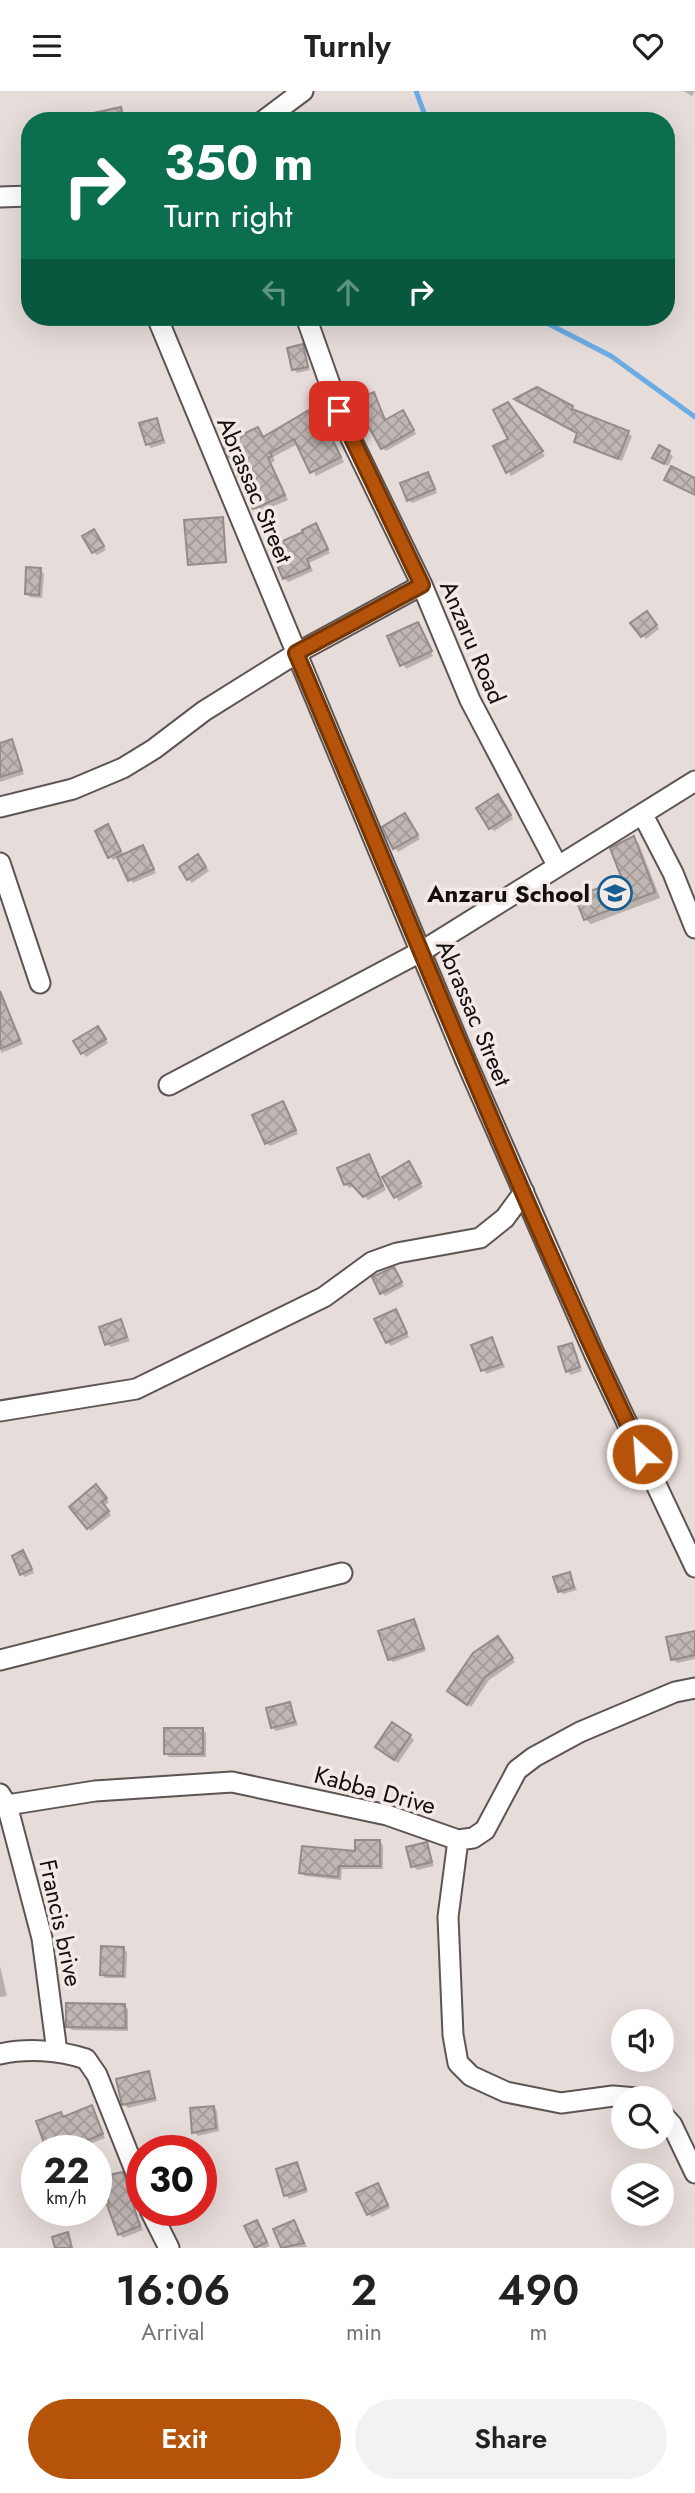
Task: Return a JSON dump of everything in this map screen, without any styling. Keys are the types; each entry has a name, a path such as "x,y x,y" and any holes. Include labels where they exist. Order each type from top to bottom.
{"street":[{"path":"275,112 303,91"},
{"path":"0,197 21,196"},
{"name":"Abrassac Street","path":"161,326 524,1192 594,1353 695,1567"},
{"name":"Anzaru Road","path":"309,326 344,425 422,585 470,700 558,865"},
{"path":"0,807 73,789 123,768 154,749 204,711 296,653 422,585"},
{"path":"169,1085 422,951 695,781"},
{"path":"643,815 673,873 695,928"},
{"path":"0,863 40,983"},
{"path":"0,1411 136,1389 324,1297 372,1262 397,1253 480,1238 505,1218 524,1192"},
{"path":"0,1660 342,1573"},
{"path":"458,1840 473,1838 485,1830 517,1770 534,1758 580,1732 674,1692 695,1688"},
{"name":"Kabba Drive","path":"4,1800 232,1782 387,1815 458,1840 449,1917 453,2035 458,2063 471,2076 506,2092 561,2103 611,2096"},
{"name":"Francis brive","path":"4,1800 42,1938 57,2052"},
{"path":"0,2054 15,2051 57,2052 86,2059 97,2075 126,2148"},
{"path":"674,2129 695,2173"},
{"path":"158,2226 169,2248"}],"building":[{"path":"121,107 122,112 98,112"},
{"path":"303,344 308,367 292,370 287,348"},
{"path":"537,387 573,406 572,409 629,431 618,459 574,442 577,433 514,399"},
{"path":"374,392 385,420 403,410 414,430 381,449 354,400"},
{"path":"508,402 543,451 506,473 493,446 508,439 493,410"},
{"path":"316,406 341,457 310,473 294,439 270,453 272,456 268,458 285,495 253,509 223,444 258,427 263,437"},
{"path":"157,418 163,440 146,445 139,423"},
{"path":"659,445 670,451 664,464 652,458"},
{"path":"671,466 695,478 695,495 664,480"},
{"path":"428,472 435,489 407,501 400,483"},
{"path":"223,517 226,562 188,565 184,520"},
{"path":"316,523 328,549 307,559 310,568 283,579 269,547 303,532 302,530"},
{"path":"94,529 104,546 92,553 82,536"},
{"path":"26,567 41,568 39,595 25,594"},
{"path":"647,611 657,625 641,637 630,623"},
{"path":"418,622 432,651 400,666 387,636"},
{"path":"12,739 22,770 0,777 0,743"},
{"path":"498,794 511,815 489,829 476,808"},
{"path":"405,813 418,835 393,849 382,827"},
{"path":"108,824 121,851 108,858 95,831"},
{"path":"634,836 655,892 584,920 575,897 622,879 610,848"},
{"path":"143,845 154,869 128,881 117,857"},
{"path":"198,854 206,867 187,880 179,867"},
{"path":"0,991 20,1040 0,1049"},
{"path":"98,1026 106,1039 81,1054 73,1041"},
{"path":"283,1101 296,1130 265,1144 252,1115"},
{"path":"369,1154 383,1186 363,1197 350,1183 344,1185 337,1168"},
{"path":"409,1161 421,1183 394,1198 382,1177"},
{"path":"394,1267 402,1282 380,1294 372,1277"},
{"path":"396,1309 407,1333 386,1343 374,1319"},
{"path":"121,1319 127,1337 105,1345 99,1327"},
{"path":"492,1337 502,1364 481,1371 471,1345"},
{"path":"572,1343 580,1367 566,1372 558,1347"},
{"path":"96,1484 107,1498 102,1502 109,1511 87,1529 69,1507"},
{"path":"23,1550 32,1569 20,1575 12,1556"},
{"path":"570,1572 574,1587 558,1592 553,1577"},
{"path":"414,1619 424,1648 388,1660 378,1631"},
{"path":"695,1631 695,1655 671,1660 666,1637"},
{"path":"498,1636 513,1658 485,1677 467,1705 447,1691 473,1653"},
{"path":"290,1702 295,1722 271,1728 266,1708"},
{"path":"392,1722 411,1735 394,1760 375,1747"},
{"path":"164,1728 203,1728 203,1754 164,1754"},
{"path":"355,1840 380,1840 380,1866 339,1866 338,1877 299,1873 302,1846 355,1851"},
{"path":"427,1842 432,1862 411,1867 406,1847"},
{"path":"101,1946 124,1947 123,1976 100,1975"},
{"path":"66,2003 125,2004 126,2028 66,2027"},
{"path":"149,2071 155,2098 122,2105 116,2079"},
{"path":"92,2105 103,2134 41,2135 36,2121 61,2112 63,2117"},
{"path":"214,2106 216,2128 192,2133 190,2108"},
{"path":"297,2162 306,2189 284,2196 276,2169"},
{"path":"123,2172 126,2182 126,2226 140,2226 118,2235 112,2219 112,2174"},
{"path":"378,2183 388,2205 367,2215 356,2193"},
{"path":"257,2220 267,2242 255,2248 244,2226"},
{"path":"294,2220 304,2243 281,2248 273,2229"},
{"path":"68,2232 72,2248 55,2248 52,2237"}],"waterway":[{"path":"416,91 424,112"},
{"path":"553,326 611,356 695,417"}],"place":[{"name":"Anzaru School","path":"615,893"}],"route":[{"path":"339,411 422,585 296,653 466,1061 594,1353 642,1454"}]}
